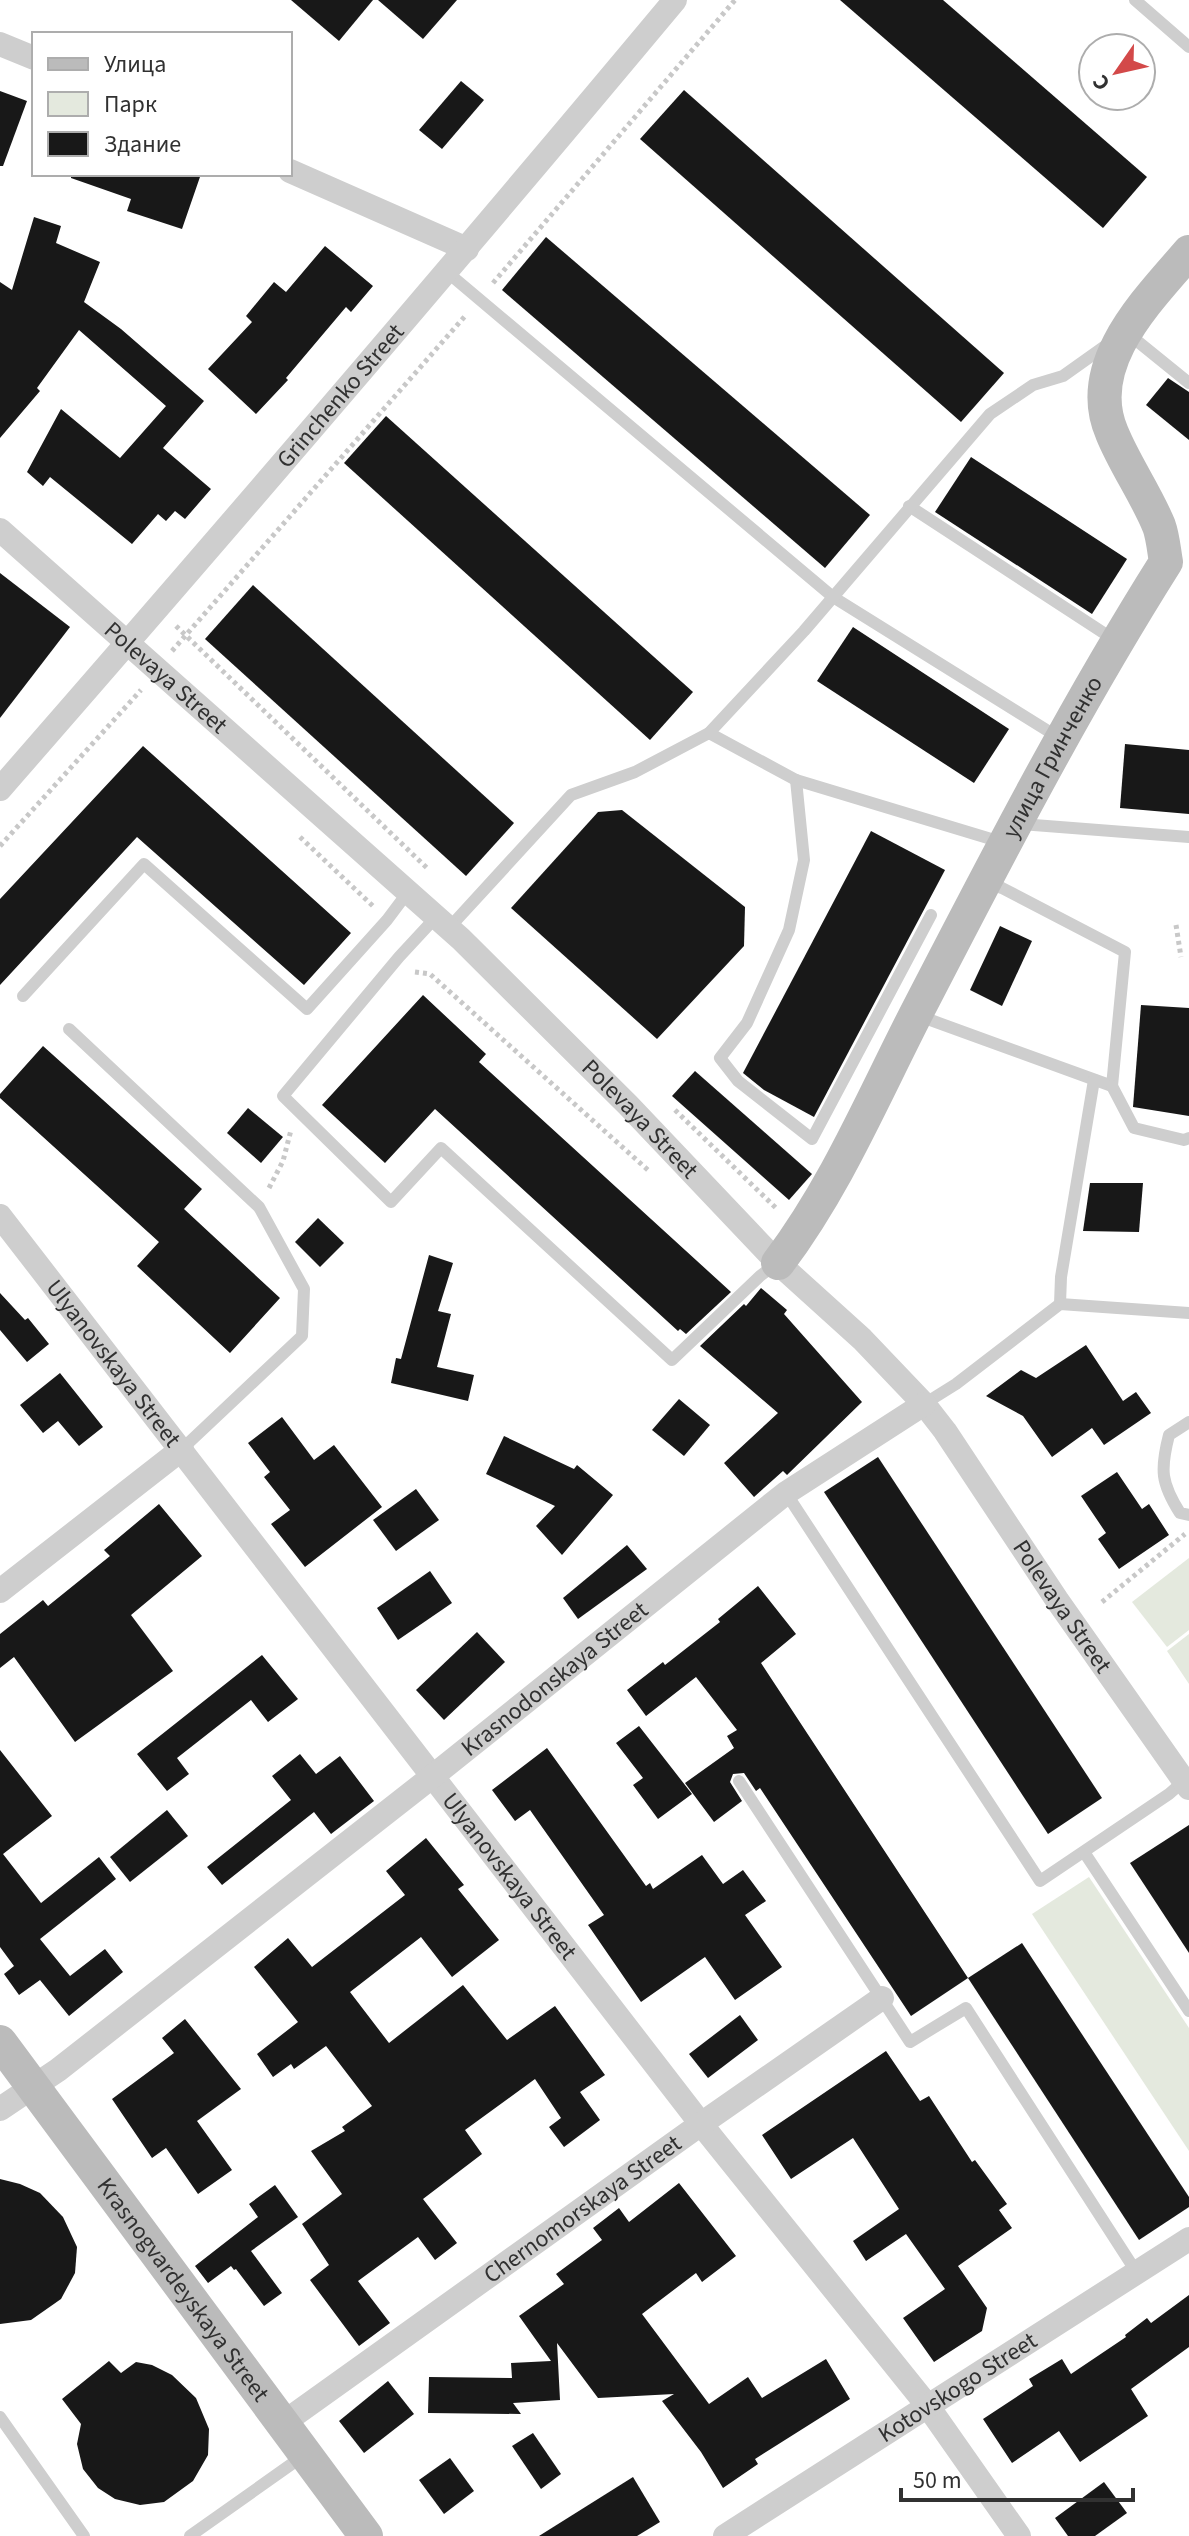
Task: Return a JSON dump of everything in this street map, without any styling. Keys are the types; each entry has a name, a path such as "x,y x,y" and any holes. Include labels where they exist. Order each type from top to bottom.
{"street":[{"name":"Grinchenko Street","path":"0,789 467,249 675,0"},
{"path":"0,44 32,57"},
{"path":"292,172 467,249"},
{"name":"улица Гринченко","path":"778,1263 801,1232 828,1149 917,1012 1008,833 1116,641 1172,562 1160,529 1110,430 1103,392 1125,332 1137,313 1189,252"},
{"name":"Polevaya Street","path":"0,530 443,922 628,1105 778,1263 862,1339 924,1404 1187,1784"},
{"name":"Ulyanovskaya Street","path":"0,1216 701,2124 927,2405 1019,2536"},
{"name":"Krasnodonskaya Street","path":"0,2109 34,2089 433,1776 786,1493 924,1404"},
{"path":"0,1591 182,1449"},
{"name":"Chernomorskaya Street","path":"283,2423 882,1998"},
{"name":"Krasnogvardeyskaya Street","path":"0,2042 366,2536"},
{"name":"Kotovskogo Street","path":"725,2536 1189,2239"}],"lane":[{"path":"1135,0 1189,47"},
{"path":"447,272 833,597 1062,739"},
{"path":"778,1263 760,1276 672,1360 441,1148 391,1202 283,1096 399,957 443,922 571,795 635,772 709,733 833,597 990,414 1033,385 1063,376 1125,332 1189,383"},
{"path":"909,506 1116,641"},
{"path":"709,733 796,780 1008,833 1189,837"},
{"path":"796,780 804,860 789,930 747,1023 720,1058 738,1081 828,1149 931,915"},
{"path":"23,996 144,864 307,1009 387,920 408,892"},
{"path":"985,881 1125,952 1112,1086 1134,1128 1184,1140 1189,1138"},
{"path":"917,1012 925,1018 1112,1086"},
{"path":"69,1029 259,1207 304,1289 302,1336 182,1449"},
{"path":"1060,1304 1061,1277 1094,1080"},
{"path":"924,1404 956,1384 1060,1304 1189,1313"},
{"path":"1189,1422 1169,1435 1163,1458 1166,1491 1180,1513 1189,1515"},
{"path":"786,1493 1040,1881 1187,1784"},
{"path":"739,1781 910,2042 966,2008 1137,2273"},
{"path":"1084,1852 1189,2011"},
{"path":"0,2417 84,2536"},
{"path":"190,2536 305,2454"}],"path":[{"path":"0,846 144,687 155,668 187,636 735,0"},
{"path":"292,829 387,920"},
{"path":"1176,925 1181,957"},
{"path":"399,957 412,972 430,974 651,1173"},
{"path":"259,1207 283,1161 297,1110"},
{"path":"1102,1602 1189,1531"}],"green space":[{"path":"1189,1558 1189,1630 1167,1647 1132,1602"},
{"path":"1189,1634 1189,1684 1167,1651"},
{"path":"1089,1877 1189,2028 1189,2151 1032,1914"}],"building":[{"path":"291,0 373,0 339,41"},
{"path":"378,0 457,0 423,39"},
{"path":"840,0 943,0 1147,177 1103,228"},
{"path":"461,81 484,100 442,149 419,130"},
{"path":"684,90 1004,373 961,422 640,139"},
{"path":"0,91 27,101 3,166 0,166"},
{"path":"200,176 182,229 127,211 131,199 71,178"},
{"path":"34,217 61,226 56,243 100,262 84,302 121,329 204,401 163,448 211,489 185,519 175,511 166,521 158,514 132,544 50,477 43,486 27,472 61,409 120,458 166,406 79,330 37,388 40,391 0,438 0,282 12,290"},
{"path":"546,237 870,515 825,568 502,290"},
{"path":"325,246 373,286 351,312 346,307 286,378 288,380 256,414 208,369 252,322 246,316 274,282 286,292"},
{"path":"1168,378 1189,392 1189,440 1146,405"},
{"path":"386,416 693,692 650,740 344,463"},
{"path":"971,457 1127,559 1092,614 935,512"},
{"path":"0,573 70,627 0,718"},
{"path":"253,585 514,823 466,876 205,639"},
{"path":"853,627 1009,729 974,783 817,681"},
{"path":"1125,744 1189,750 1189,814 1120,808"},
{"path":"143,746 351,933 304,985 137,837 0,985 0,899"},
{"path":"622,810 745,907 744,946 657,1039 511,908 598,812"},
{"path":"871,831 945,870 814,1117 764,1090 743,1073"},
{"path":"1000,926 1032,941 1002,1006 970,990"},
{"path":"423,995 486,1054 479,1062 731,1292 686,1334 680,1329 678,1331 435,1109 385,1163 322,1105"},
{"path":"1141,1005 1189,1008 1189,1116 1133,1107"},
{"path":"43,1046 202,1189 184,1209 280,1298 230,1353 137,1266 159,1242 0,1098 0,1094"},
{"path":"695,1071 812,1174 789,1200 672,1096"},
{"path":"248,1108 283,1137 261,1163 227,1133"},
{"path":"1090,1183 1143,1183 1139,1232 1083,1231"},
{"path":"318,1218 344,1243 320,1267 295,1242"},
{"path":"429,1255 453,1263 438,1311 451,1314 437,1367 474,1375 468,1401 391,1383 396,1358 401,1359"},
{"path":"761,1288 787,1310 784,1314 862,1402 787,1475 783,1471 754,1497 724,1463 778,1413 700,1346 744,1304 746,1306"},
{"path":"0,1293 25,1320 28,1318 49,1344 27,1362 0,1330"},
{"path":"1086,1345 1123,1401 1136,1392 1151,1413 1104,1445 1092,1428 1052,1457 1023,1416 986,1396 1021,1370 1036,1378"},
{"path":"60,1373 103,1427 79,1446 58,1421 43,1433 20,1405"},
{"path":"679,1399 710,1425 684,1456 652,1430"},
{"path":"282,1417 314,1460 334,1445 382,1507 305,1567 271,1524 290,1510 264,1477 270,1472 248,1443"},
{"path":"504,1436 574,1469 577,1465 613,1495 562,1555 536,1526 555,1506 486,1474"},
{"path":"878,1457 1102,1798 1048,1834 824,1492"},
{"path":"1117,1472 1142,1509 1149,1504 1169,1535 1119,1569 1098,1539 1106,1533 1081,1496"},
{"path":"416,1489 439,1520 396,1551 373,1520"},
{"path":"159,1504 202,1556 131,1615 173,1671 75,1742 14,1657 0,1668 0,1634 43,1600 48,1606 110,1556 104,1550"},
{"path":"627,1545 647,1569 578,1619 563,1598"},
{"path":"430,1571 452,1603 398,1640 377,1608"},
{"path":"758,1586 796,1634 761,1663 968,1978 911,2016 760,1788 756,1791 744,1773 733,1774 730,1782 742,1801 714,1822 685,1783 734,1748 727,1736 737,1730 696,1677 646,1716 627,1690 720,1622 718,1619"},
{"path":"477,1632 505,1662 444,1720 416,1690"},
{"path":"262,1655 298,1699 268,1722 251,1700 177,1758 189,1774 167,1791 137,1754"},
{"path":"639,1726 692,1794 658,1819 633,1785 643,1778 616,1743"},
{"path":"547,1748 646,1886 650,1883 653,1889 702,1855 723,1884 743,1870 766,1901 745,1915 782,1967 735,2000 705,1957 641,2002 588,1925 604,1915 530,1810 515,1821 492,1790"},
{"path":"0,1750 52,1816 3,1854 41,1903 99,1857 116,1879 40,1939 70,1976 105,1949 123,1972 69,2016 40,1980 19,1995 4,1974 14,1966 0,1947"},
{"path":"300,1754 316,1774 340,1756 374,1801 331,1834 314,1812 222,1885 207,1867 291,1800 272,1776"},
{"path":"167,1810 188,1836 130,1882 110,1857"},
{"path":"1189,1825 1189,1953 1130,1863"},
{"path":"426,1838 464,1885 458,1889 499,1940 452,1977 421,1937 350,1992 389,2043 463,1985 507,2040 555,2006 605,2075 580,2092 600,2120 564,2147 549,2127 561,2118 535,2079 465,2130 482,2154 423,2199 457,2243 435,2260 418,2237 358,2281 390,2323 359,2346 310,2280 329,2265 302,2224 342,2194 311,2151 345,2131 342,2127 372,2106 326,2046 294,2069 291,2064 273,2077 257,2054 298,2022 254,1967 288,1938 312,1967 405,1895 386,1871"},
{"path":"1022,1943 1189,2197 1189,2207 1139,2240 968,1978"},
{"path":"740,2015 758,2040 708,2078 689,2054"},
{"path":"185,2019 241,2089 197,2121 232,2170 198,2194 166,2148 152,2158 112,2099 174,2053 162,2038"},
{"path":"886,2051 920,2101 929,2096 972,2162 975,2160 1007,2204 999,2210 1012,2228 958,2266 987,2308 982,2331 934,2362 903,2318 945,2289 906,2234 866,2261 853,2241 899,2209 853,2138 791,2179 762,2135"},
{"path":"0,2179 40,2193 63,2217 77,2247 75,2273 61,2299 31,2320 0,2324"},
{"path":"679,2183 736,2256 702,2282 696,2273 642,2314 709,2404 748,2377 762,2398 826,2359 850,2399 755,2459 758,2464 723,2488 701,2452 662,2401 674,2394 598,2398 557,2343 560,2400 513,2403 521,2414 428,2413 429,2377 512,2378 511,2363 551,2361 519,2316 564,2284 556,2274 602,2240 593,2228 619,2208 629,2222"},
{"path":"275,2185 298,2217 251,2251 282,2293 264,2306 231,2266 208,2283 195,2266 258,2217 249,2204"},
{"path":"1189,2295 1189,2347 1131,2389 1148,2416 1080,2462 1059,2431 1012,2463 983,2419 1033,2386 1029,2379 1062,2359 1071,2374 1126,2337 1147,2318 1151,2323"},
{"path":"109,2361 121,2373 136,2362 152,2365 172,2375 196,2398 209,2429 208,2455 193,2481 164,2502 140,2505 115,2499 98,2488 83,2469 77,2444 81,2424 62,2399"},
{"path":"388,2381 414,2414 364,2453 339,2421"},
{"path":"533,2433 561,2474 541,2489 512,2446"},
{"path":"450,2458 474,2491 444,2514 419,2480"},
{"path":"633,2477 660,2522 637,2536 539,2536"},
{"path":"1104,2482 1127,2513 1095,2536 1068,2536 1055,2518"}]}
